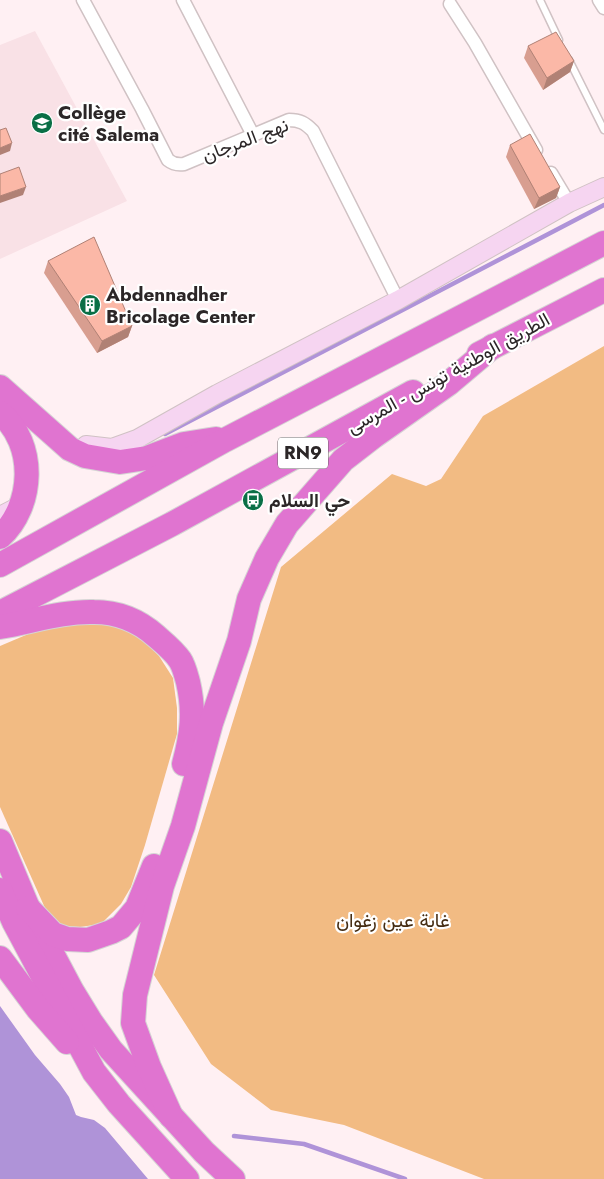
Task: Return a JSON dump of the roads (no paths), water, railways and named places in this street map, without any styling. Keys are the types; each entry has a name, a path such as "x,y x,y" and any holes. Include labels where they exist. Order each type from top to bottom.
{"highway":[{"name":"RN9","path":"0,565 225,440 604,243"},
{"name":"الطريق الوطنية تونس - المرسى","path":"0,613 172,524 415,391 493,346 604,290"},
{"path":"171,1116 149,1067 133,1023 135,995 162,886 183,826 211,722 239,641 249,599 267,558 287,524 343,460 448,384 493,346"},
{"path":"0,387 70,449 85,456 120,462 148,458 184,444 211,438 225,440"},
{"path":"0,413 9,421 23,448 27,479 22,504 9,529 0,537"},
{"path":"0,627 67,613 92,611 124,616 150,630 181,661 186,673 193,708 190,742 166,831 146,890 137,908 127,921 111,932 88,940 67,939 53,934 28,908"},
{"path":"0,841 28,908 72,991 91,1022 111,1050 204,1152 233,1179"},
{"path":"0,890 14,922 94,1072"},
{"path":"0,958 38,1009 94,1072 119,1104 187,1179"}],"street":[{"name":"نهج المرجان","path":"83,0 168,160 174,164 184,164 289,120 302,121 313,131 398,300"},
{"path":"183,0 253,135"},
{"path":"599,0 604,8"},
{"path":"450,4 569,203"},
{"path":"47,428 93,447 112,448 137,440 209,399 398,300 569,203 604,187"},
{"path":"0,516 22,504"}],"lane":[{"path":"540,0 561,44"},
{"path":"565,52 604,130"}],"waterway":[{"path":"165,434 604,205"},
{"path":"234,1136 304,1144 405,1179"}],"place":[{"name":"Collège cité Salema","path":"42,123"},
{"name":"Abdennadher Bricolage Center","path":"90,305"},
{"name":"حي السلام","path":"253,500"}],"park label":[{"name":"غابة عين زغوان","path":"393,920"}]}
